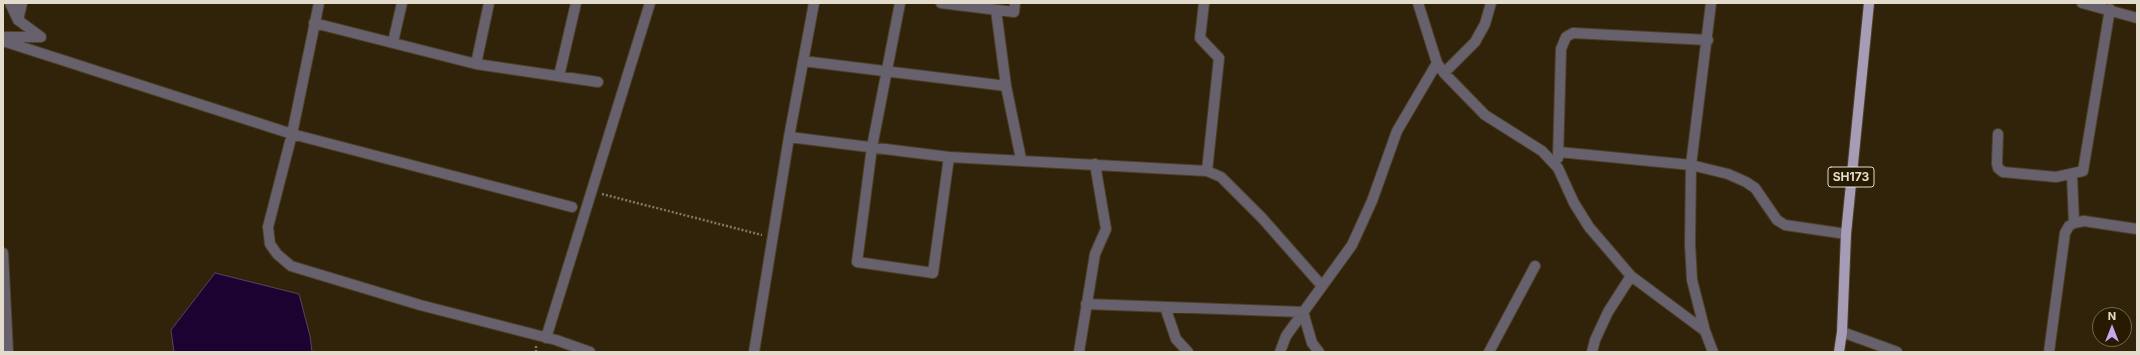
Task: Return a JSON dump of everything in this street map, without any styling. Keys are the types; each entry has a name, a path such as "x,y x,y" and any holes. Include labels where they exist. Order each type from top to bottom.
{"main road":[{"name":"SH173","path":"1839,352 1842,332 1846,234 1869,3"}],"street":[{"path":"3,37 41,37 18,20 10,3"},
{"path":"18,20 22,3"},
{"path":"319,3 292,134 268,227 270,244 277,254 291,266 420,305 546,338 590,352"},
{"path":"393,42 402,3"},
{"path":"476,64 489,3"},
{"path":"559,76 576,3"},
{"path":"546,338 650,3"},
{"path":"754,352 789,137 814,3"},
{"path":"900,3 872,147 857,262 933,273 949,157"},
{"path":"941,3 1014,12 1015,3"},
{"path":"1204,3 1200,38 1219,58 1207,171"},
{"path":"1418,3 1436,63 1444,73 1486,115 1542,151 1558,168 1574,203 1590,227 1631,276 1705,331"},
{"path":"1444,73 1475,42 1485,24 1491,3"},
{"path":"1711,3 1708,40 1691,165 1690,244 1692,280 1705,331 1713,352"},
{"path":"2082,3 2110,9 2137,18"},
{"path":"1998,134 1997,163 1998,168 2002,172 2008,174 2056,177 2072,175 2083,171 2110,9"},
{"path":"996,10 1006,86 1021,159"},
{"path":"314,23 476,64 598,82"},
{"path":"1558,168 1561,49 1566,37 1573,33 1708,40"},
{"path":"3,41 292,134 572,207"},
{"path":"803,61 1006,86"},
{"path":"1280,352 1286,336 1352,245 1372,201 1397,131 1436,63"},
{"path":"789,137 949,157 1005,161 1021,159 1207,171 1221,177 1262,218 1322,286"},
{"path":"1558,152 1691,165 1728,174 1746,182 1762,196 1777,220 1786,225 1846,234"},
{"path":"1079,352 1095,254 1106,229 1095,164"},
{"path":"2072,175 2074,223"},
{"path":"2049,352 2065,233 2069,226 2074,223 2084,221 2137,229"},
{"path":"3,254 8,352"},
{"path":"1490,352 1535,266"},
{"path":"1592,352 1595,340 1608,312 1631,276"},
{"path":"1086,304 1303,312"},
{"path":"1165,307 1176,338 1188,352"},
{"path":"1303,312 1312,343 1319,352"},
{"path":"1842,332 1898,352"}],"path":[{"path":"592,191 772,238"}],"shaded area":[{"path":"215,273 299,294 310,336 312,352 174,352 171,330"}]}
